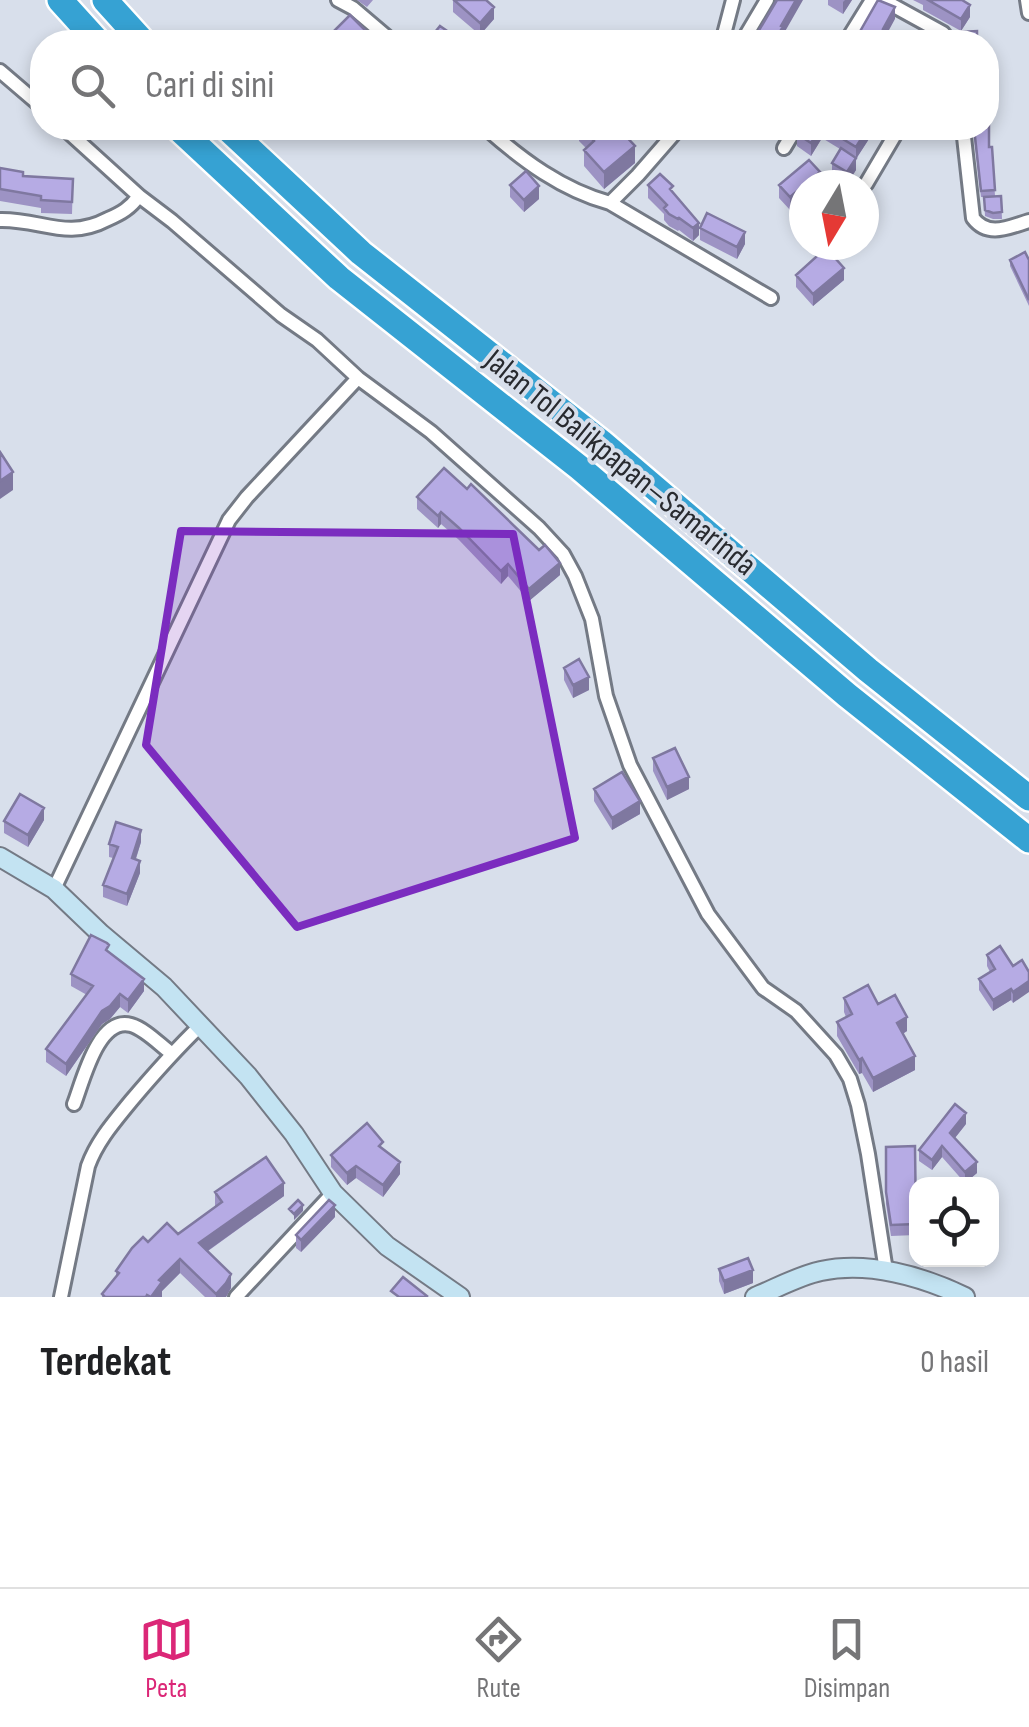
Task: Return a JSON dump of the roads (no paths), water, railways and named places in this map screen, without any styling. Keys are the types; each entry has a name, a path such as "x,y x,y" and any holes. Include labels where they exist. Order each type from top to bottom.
{"highway":[{"path":"60,0 87,30"},
{"path":"105,0 132,30"},
{"name":"Jalan Tol Balikpapan–Samarinda","path":"191,140 339,278 580,468 847,695 1029,840"},
{"name":"Jalan Tol Balikpapan–Samarinda","path":"239,140 360,253 601,442 868,670 1029,798"}],"street":[{"path":"338,0 379,30"},
{"path":"725,30 733,0"},
{"path":"749,30 768,0"},
{"path":"853,30 872,0"},
{"path":"884,0 938,30"},
{"path":"1027,0 1029,13"},
{"path":"0,71 30,97"},
{"path":"77,140 281,315 431,432 540,528 563,554 592,620 606,696 630,765 708,914 763,988 796,1012 836,1055 850,1079 868,1154 886,1271"},
{"path":"499,140 553,179 610,203 772,298"},
{"path":"610,203 669,140"},
{"path":"784,148 789,140"},
{"path":"874,170 893,140"},
{"path":"964,140 974,218 980,226 1001,230 1029,221"},
{"path":"0,220 75,231 129,209 139,196"},
{"path":"54,888 228,520 358,378"},
{"path":"0,857 54,888 164,987 259,1090 333,1193 387,1246 460,1297"},
{"path":"74,1104 101,1036 112,1026 135,1026 171,1053"},
{"path":"61,1297 93,1151 171,1053 200,1026"},
{"path":"236,1297 333,1193"},
{"path":"758,1296 822,1270 852,1268 907,1275 965,1297"}]}
